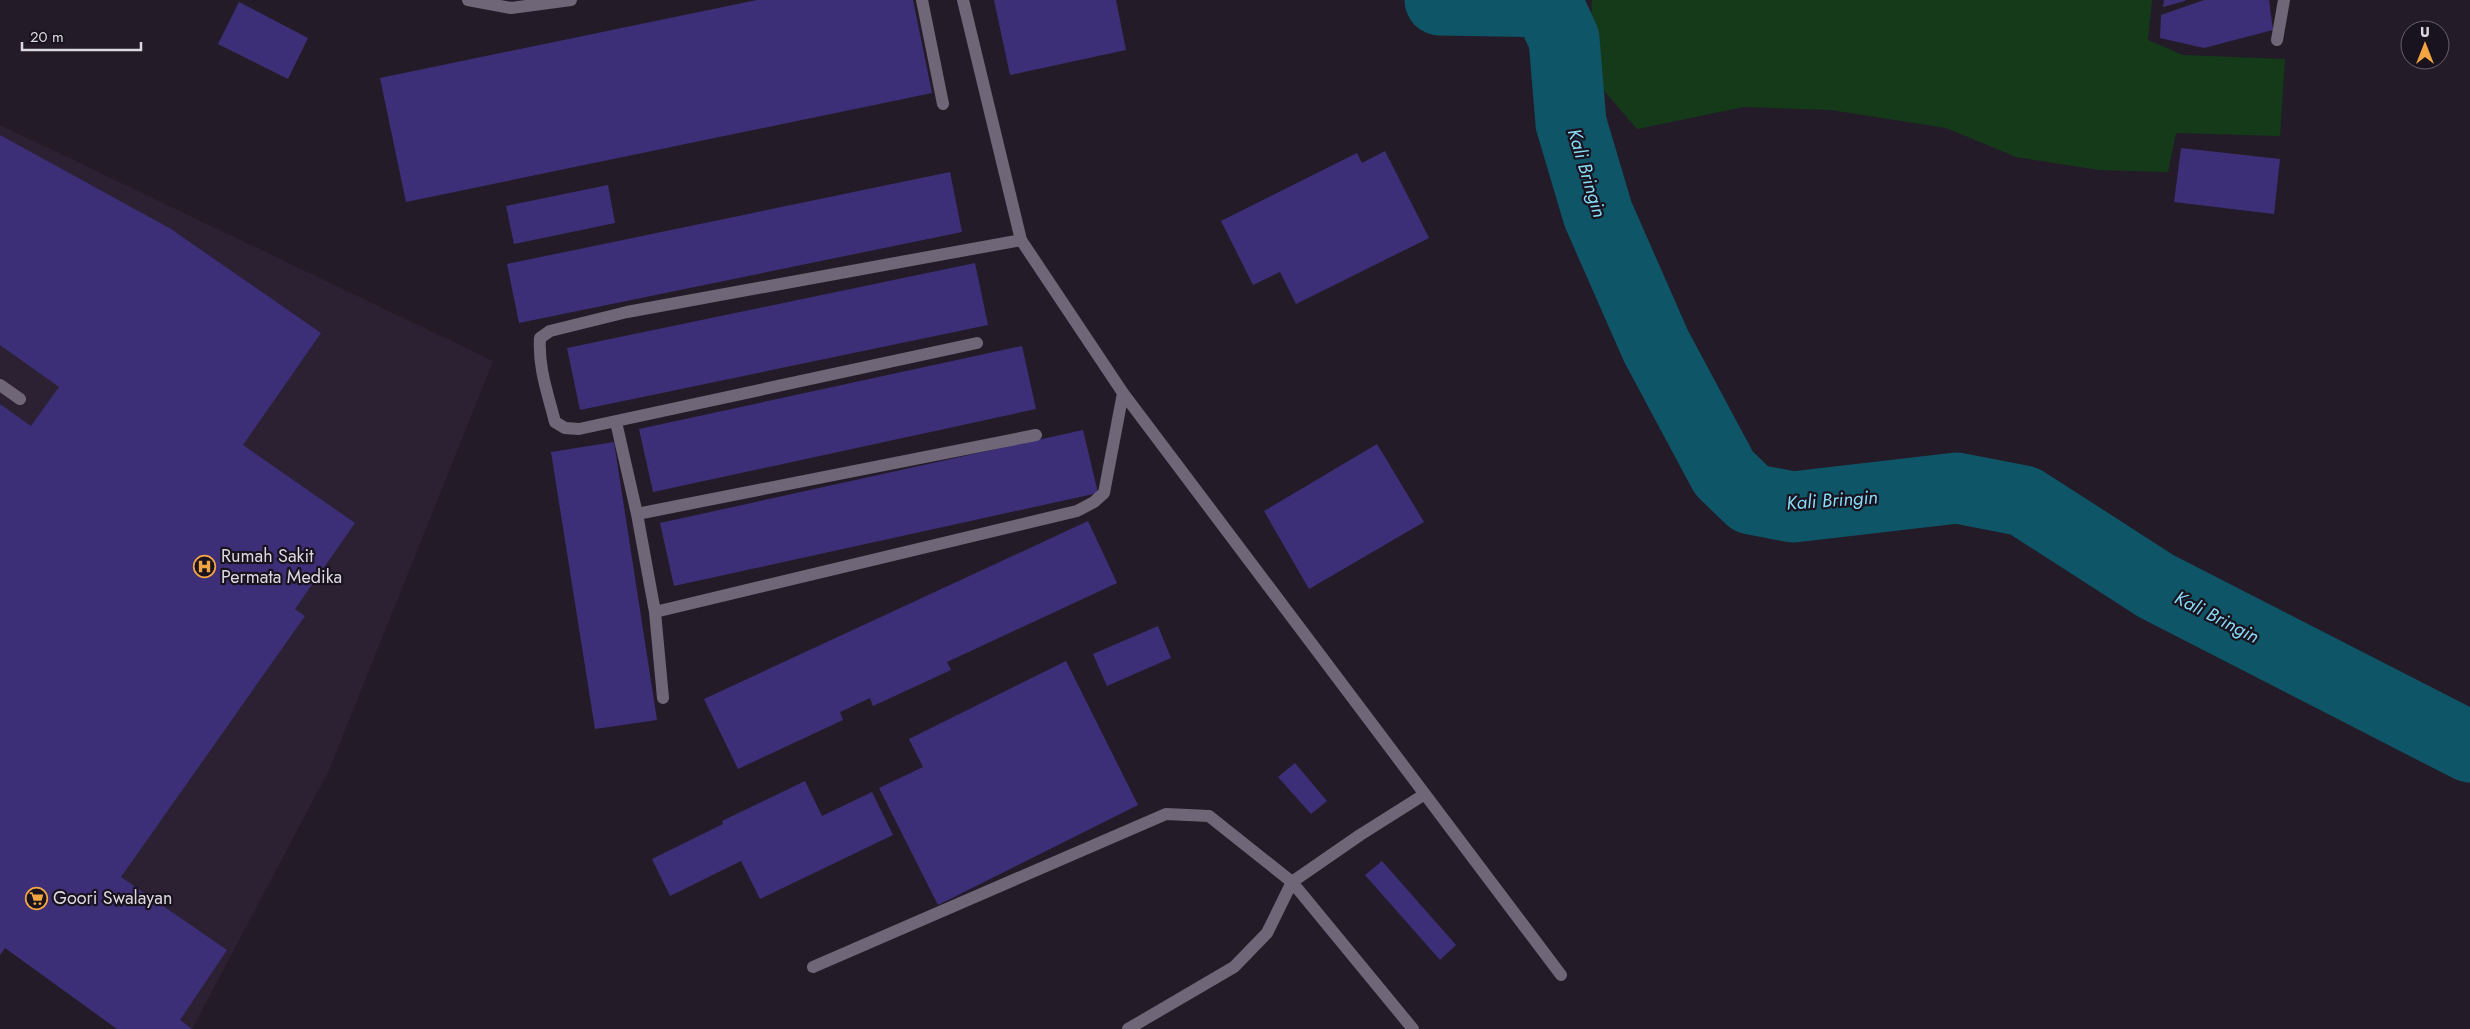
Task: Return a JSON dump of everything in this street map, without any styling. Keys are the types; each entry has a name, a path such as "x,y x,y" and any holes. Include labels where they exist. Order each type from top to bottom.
{"street":[{"path":"468,0 511,8 570,0"},
{"path":"922,0 943,104"},
{"path":"963,0 1021,240 1123,393 1562,975"},
{"path":"2277,40 2284,0"},
{"path":"977,343 579,429 564,428 555,422 541,370 540,338 550,331 627,312 1021,240"},
{"path":"0,386 20,399"},
{"path":"655,612 1077,511 1094,502 1104,493 1123,393"},
{"path":"616,422 637,514 655,612 662,698"},
{"path":"637,514 1036,435"},
{"path":"1128,1029 1234,967 1267,934 1292,882 1360,835 1425,794"},
{"path":"813,967 1166,814 1209,816 1292,882 1413,1029"}],"shaded area":[{"name":"Rumah Sakit Permata Medika","path":"0,125 493,361 329,770 192,1029 178,1029 0,881"}],"green space":[{"path":"1592,0 2152,0 2148,40 2183,55 2285,59 2280,136 2176,133 2168,172 2099,170 2016,157 1946,128 1831,110 1744,107 1637,129 1588,72"}],"building":[{"path":"757,0 913,0 932,93 406,202 380,78"},
{"path":"994,0 1116,0 1126,50 1010,75"},
{"path":"2164,0 2185,0 2185,1 2163,7"},
{"path":"2204,0 2269,0 2273,30 2204,48 2160,38 2161,15"},
{"path":"239,2 308,38 288,79 218,44"},
{"name":"Rumah Sakit Permata Medika","path":"0,135 171,229 321,333 243,445 355,523 295,609 305,616 121,877 227,950 180,1020 192,1029 117,1029 5,948 0,955 0,404 31,426 59,387 0,345"},
{"path":"2181,148 2280,159 2274,214 2174,202"},
{"path":"1385,151 1429,238 1296,304 1280,272 1253,285 1221,221 1357,153 1362,163"},
{"path":"950,172 962,232 519,323 507,264"},
{"path":"608,185 615,223 514,244 506,206"},
{"path":"975,263 988,325 580,410 567,348"},
{"path":"1022,346 1036,409 653,492 639,429"},
{"path":"1083,430 1098,493 674,586 660,523"},
{"path":"614,442 657,720 595,729 551,452"},
{"path":"1377,444 1424,522 1309,589 1264,511"},
{"path":"1088,521 1117,583 947,662 951,670 873,706 870,698 840,712 843,720 738,769 704,699"},
{"path":"1158,626 1171,658 1107,686 1093,654"},
{"path":"1066,661 1138,805 938,905 879,788 923,767 909,739"},
{"path":"1295,763 1327,801 1311,814 1278,777"},
{"path":"805,781 822,816 872,792 893,835 760,899 741,861 670,896 652,859 723,824 722,821"},
{"path":"1382,861 1456,945 1440,960 1365,875"}],"waterway":[{"name":"Kali Bringin","path":"1440,0 1547,2 1564,39 1571,123 1598,214 1656,346 1724,473 1751,499 1793,507 1957,488 2024,501 2156,586 2470,747"}],"place":[{"name":"Rumah Sakit Permata Medika","path":"205,566"},
{"name":"Goori Swalayan","path":"37,898"}]}
